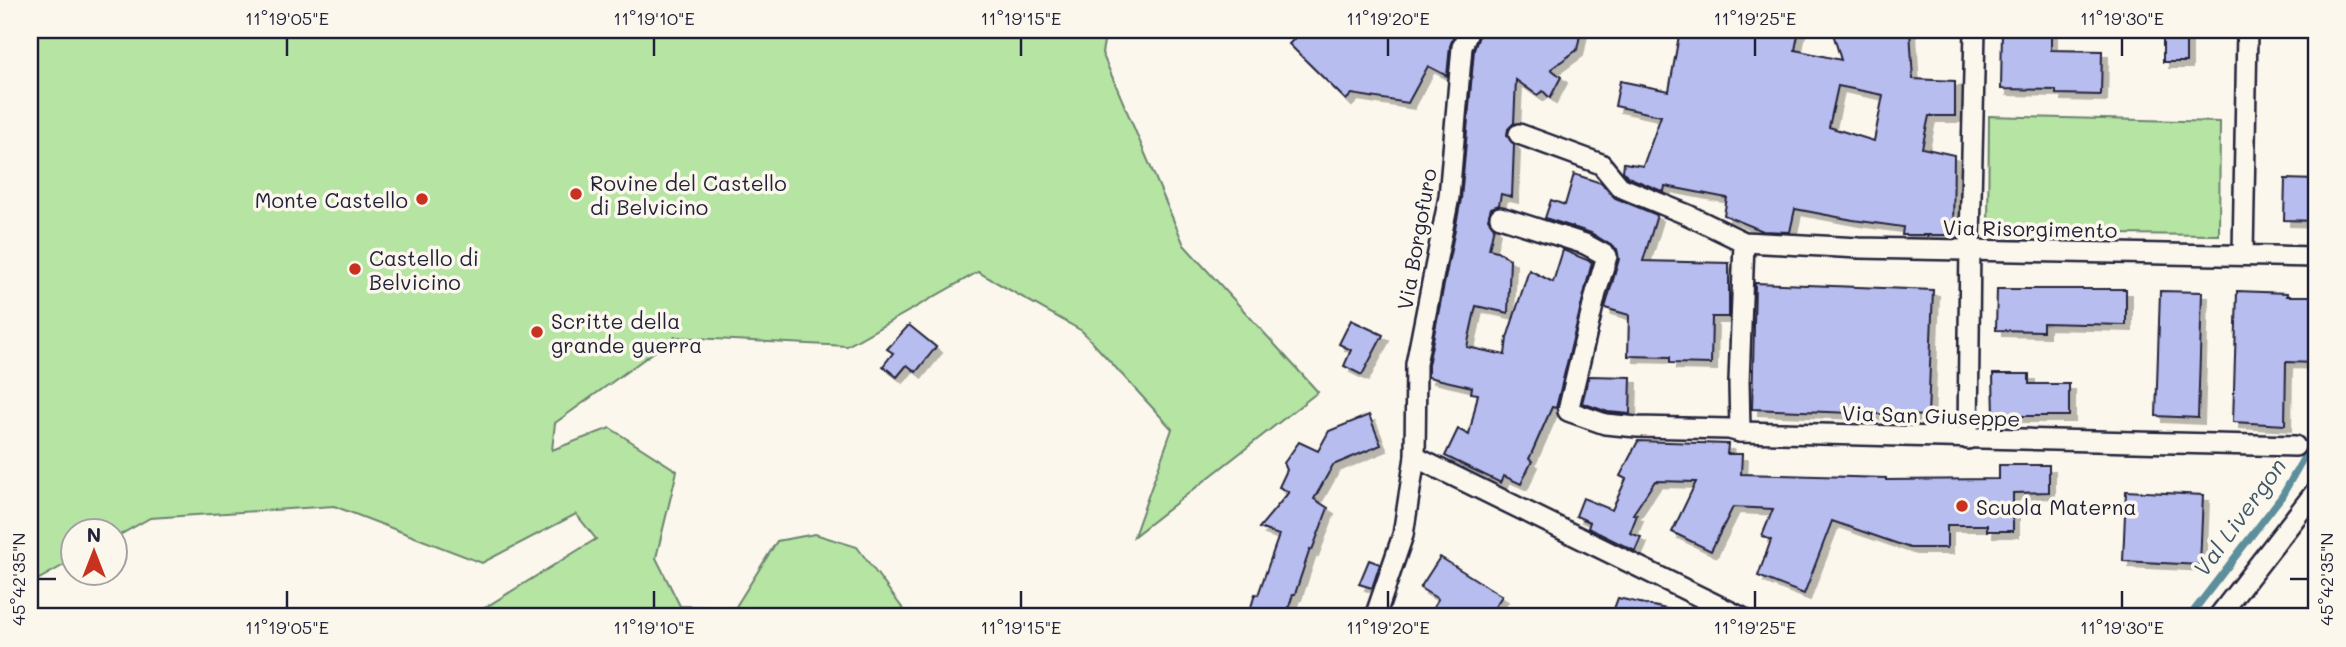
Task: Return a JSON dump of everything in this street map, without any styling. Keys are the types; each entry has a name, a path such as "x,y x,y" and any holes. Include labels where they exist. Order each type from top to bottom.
{"street":[{"name":"Via Borgofuro","path":"1375,617 1403,535 1415,457 1416,364 1448,197 1462,47 1469,30"},
{"path":"1968,439 1975,30"},
{"path":"2243,255 2247,30"},
{"path":"1518,134 1601,164 1620,187 1744,242 1740,432"},
{"name":"Via San Giuseppe","path":"1500,217 1585,244 1607,256 1568,411 1605,424 1729,429 1740,432 2295,446"},
{"name":"Via Risorgimento","path":"1744,242 1859,248 2316,257"},
{"path":"1415,457 1741,617"},
{"path":"2218,617 2316,491"}],"green space":[{"path":"30,30 1106,30 1102,53 1184,245 1318,392 1134,536 1172,429 1082,331 978,272 847,346 675,337 555,423 552,450 610,428 677,471 656,558 680,606 735,608 777,541 815,534 857,547 909,617 470,617 596,539 576,514 482,563 334,506 150,518 130,529 130,518 60,518 60,567 30,584"},
{"path":"1989,116 2220,122 2219,235 1988,233"}],"building":[{"path":"1303,30 1456,30 1450,46 1447,76 1428,66 1408,103 1352,94 1346,100 1289,44"},
{"path":"1481,30 1581,30 1577,50 1551,69 1561,77 1550,98 1543,91 1537,95 1516,80 1514,123 1508,129 1507,135 1514,145 1512,197 1501,194 1499,205 1491,208 1488,219 1494,227 1489,249 1510,259 1508,313 1476,306 1467,347 1505,355 1507,338 1529,270 1553,282 1563,250 1592,262 1556,408 1552,407 1521,484 1504,476 1501,483 1445,456 1458,429 1469,435 1478,394 1471,393 1472,387 1428,377 1428,365 1461,199 1474,50"},
{"path":"1680,30 1799,30 1795,50 1841,60 1832,30 1910,30 1913,79 1955,81 1955,116 1929,116 1922,148 1954,155 1953,235 1902,235 1903,227 1795,209 1790,232 1763,231 1724,215 1727,198 1665,186 1664,192 1628,177 1623,171 1624,163 1643,166 1661,116 1615,106 1620,81 1669,91","holes":["1838,86 1883,95 1874,141 1829,127"]},
{"path":"2002,30 2051,30 2051,50 2102,51 2101,95 2056,94 2056,90 2001,89"},
{"path":"2163,30 2186,30 2186,62 2163,62"},
{"path":"1574,174 1601,183 1615,198 1657,215 1643,261 1729,263 1729,317 1712,317 1711,364 1670,363 1670,357 1628,356 1629,315 1605,308 1619,259 1617,249 1591,233 1545,218 1551,200 1565,205"},
{"path":"2285,179 2316,180 2316,221 2284,220"},
{"path":"1755,283 1933,290 1928,416 1752,409"},
{"path":"1997,289 2126,289 2126,325 2043,323 2043,331 1996,330"},
{"path":"2160,291 2202,292 2198,418 2156,416"},
{"path":"2237,291 2316,296 2316,363 2286,362 2285,425 2233,422"},
{"path":"1351,320 1383,335 1362,375 1344,366 1351,350 1339,344"},
{"path":"909,325 936,347 916,372 907,365 897,377 883,366 893,353 887,349"},
{"path":"1993,374 2029,374 2029,384 2069,384 2069,416 1994,416"},
{"path":"1589,376 1631,377 1630,414 1608,412 1582,403"},
{"path":"1369,415 1381,445 1333,465 1314,499 1328,508 1286,617 1248,617 1279,535 1259,528 1289,492 1279,487 1287,470 1284,463 1299,442 1318,451 1329,431"},
{"path":"1638,441 1728,444 1727,454 1742,454 1741,474 1886,480 1999,479 1999,465 2049,465 2049,492 2013,493 2013,531 1987,531 1987,525 1947,525 1947,548 1910,548 1832,521 1804,594 1758,576 1771,540 1762,536 1773,509 1733,507 1711,551 1672,532 1696,482 1655,481 1633,514 1637,515 1630,533 1641,537 1635,551 1588,528 1590,522 1576,516 1583,498 1612,510 1626,479 1620,476"},
{"path":"2126,491 2203,495 2200,565 2123,561"},
{"path":"1440,557 1502,596 1488,617 1428,617 1438,599 1420,588"},
{"path":"1369,560 1380,564 1372,588 1359,584"},
{"path":"1618,598 1671,610 1670,617 1611,617"}],"waterway":[{"name":"Val Livergon","path":"2189,617 2282,496 2316,436"}],"place":[{"name":"Rovine del Castello di Belvicino","path":"576,194"},
{"name":"Monte Castello","path":"422,199"},
{"name":"Castello di Belvicino","path":"355,269"},
{"name":"Scritte della grande guerra","path":"537,332"},
{"name":"Scuola Materna","path":"1962,506"}]}
